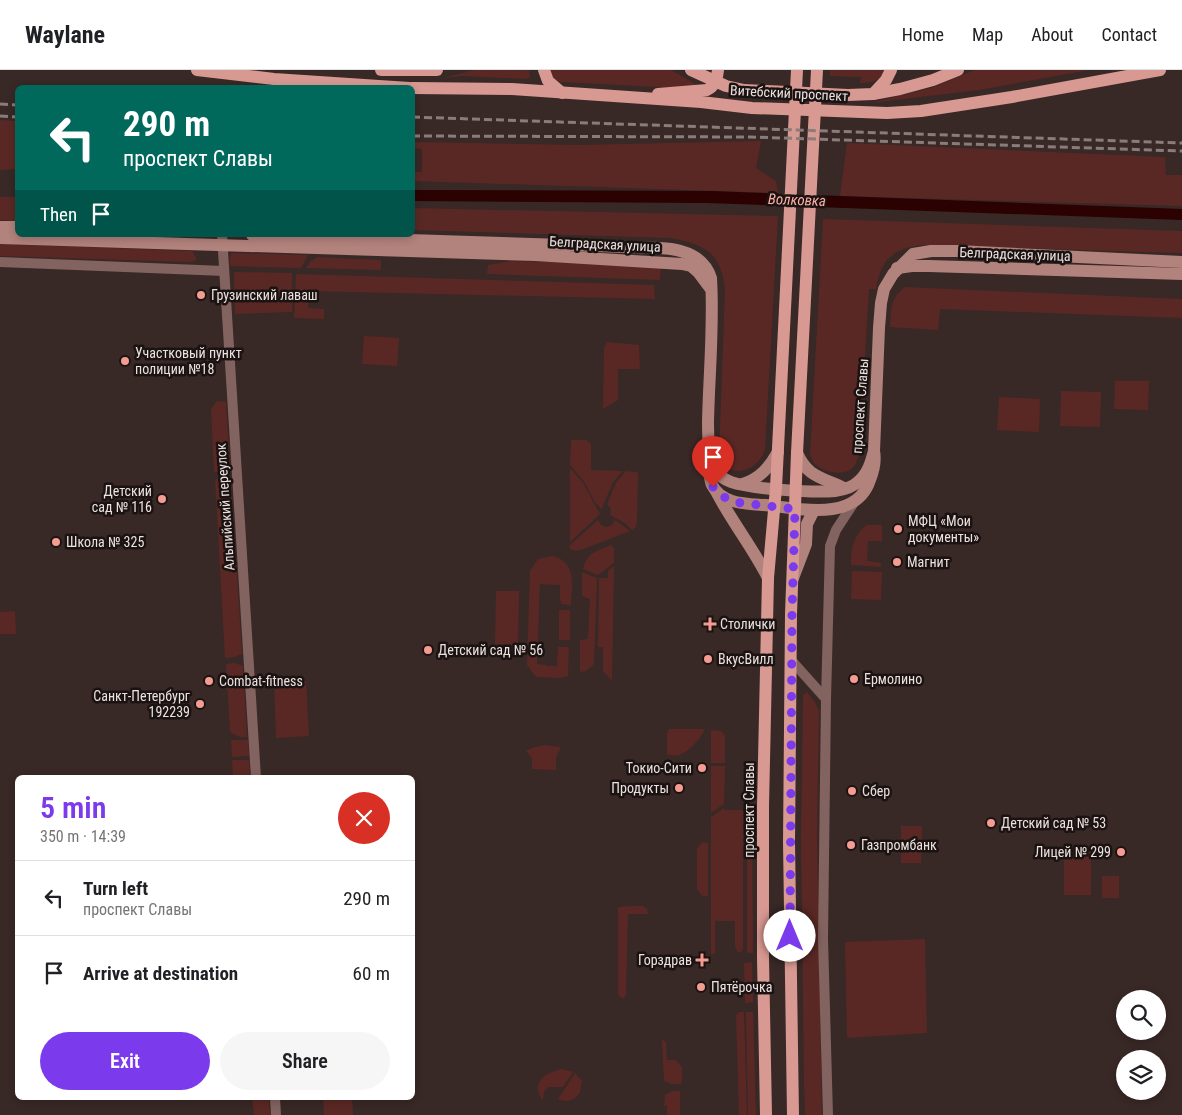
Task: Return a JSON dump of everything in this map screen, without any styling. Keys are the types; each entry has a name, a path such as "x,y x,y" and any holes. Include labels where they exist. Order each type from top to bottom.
{"main road":[{"name":"Витебский проспект","path":"196,70 274,79 365,85"},
{"path":"381,70 437,70"},
{"path":"544,70 548,81 562,93"},
{"name":"Витебский проспект","path":"691,70 717,76 726,86 752,92 848,95 873,94 920,84 958,70"},
{"name":"проспект Славы","path":"766,1115 763,806 768,578 776,488 798,70"},
{"path":"793,1115 789,851 792,581 796,453 817,70"},
{"path":"873,94 886,80 891,70"},
{"name":"Витебский проспект","path":"415,88 474,88 628,97 752,108 887,113 921,111 1012,97 1139,72 1160,70"},
{"path":"628,97 704,91 710,89 717,76"}],"street":[{"path":"0,227 15,228"},
{"name":"Белградская улица","path":"316,237 668,248 691,255 702,261 708,269 712,290"},
{"name":"Белградская улица","path":"0,238 222,240 535,255 601,260 673,262 691,266 712,290"},
{"name":"Альпийский переулок","path":"222,240 256,775"},
{"name":"Белградская улица","path":"897,268 914,254 931,251 1012,253 1182,262"},
{"path":"0,262 224,271"},
{"name":"Белградская улица","path":"897,268 929,266 1182,274"},
{"name":"проспект Славы","path":"855,502 868,486 874,470 882,298 886,284 897,268"},
{"path":"712,290 707,447 710,467 709,478 726,510 756,554 768,578"},
{"name":"проспект Славы","path":"840,489 850,487 860,481 870,466 874,451"},
{"path":"740,485 751,481 766,471 778,452"},
{"path":"796,453 801,463 813,475 840,489"},
{"path":"710,467 725,479 740,485 796,490 840,489"},
{"path":"838,508 842,497 840,489"},
{"path":"717,493 733,502 795,509 838,508 855,502"},
{"path":"828,1115 823,939 830,546 836,530 855,502"},
{"path":"792,581 806,544 807,524 814,510"},
{"path":"792,661 826,699"},
{"path":"275,1100 276,1115"}],"shaded area":[{"path":"475,70 529,70 530,77 527,79 462,76 443,78"},
{"path":"547,70 671,70 697,85 697,89 560,82 555,81"},
{"path":"830,70 885,70 881,77 875,81 860,83 861,77 830,76"},
{"path":"975,70 1089,70 979,90 870,103 931,88"},
{"path":"0,120 15,121 15,169 0,170"},
{"path":"761,141 756,168 776,181 778,193 415,181 415,172 422,172 422,149 415,148 415,142 579,145"},
{"path":"847,143 1165,157 1166,175 1182,175 1182,206 840,196"},
{"path":"0,197 15,197 15,221 0,220"},
{"path":"415,208 778,216 765,449 762,457 751,468 737,471 730,469 719,457 725,288 723,275 719,265 708,251 692,243 669,238 415,230"},
{"path":"823,219 1182,231 1182,253 920,245 895,253 884,264 876,289 869,289 859,455 851,469 843,472 833,472 824,470 816,465 810,454"},
{"path":"0,244 192,251 196,260 191,262 0,256"},
{"path":"232,253 307,255 307,257 301,268 230,266"},
{"path":"317,257 381,260 381,270 306,268"},
{"path":"511,261 661,265 660,280 487,274 488,265"},
{"path":"234,272 292,273 292,312 235,314"},
{"path":"296,274 654,285 655,299 308,291 308,308 324,309 324,319 294,318"},
{"path":"905,287 1182,299 1182,318 940,309 938,330 890,327 891,310 894,300 896,295"},
{"path":"364,336 399,338 397,366 362,364"},
{"path":"607,342 639,345 640,369 618,369 618,400 603,409 604,348"},
{"path":"1115,381 1149,381 1148,410 1114,409"},
{"path":"1061,391 1101,392 1100,427 1060,426"},
{"path":"999,397 1040,399 1039,432 997,430"},
{"path":"217,401 226,402 230,468 225,472 214,472 211,409"},
{"path":"571,440 586,440 591,444 591,470 623,471 613,482 601,509 583,480 570,465"},
{"path":"570,468 583,483 600,514 570,542"},
{"path":"626,471 637,472 638,476 637,522 636,527 632,530 625,523 610,515 611,509 607,504 616,483"},
{"path":"228,478 231,481 242,654 225,658 215,479"},
{"path":"598,520 601,525 606,527 612,525 615,520 630,531 581,550 579,549 579,551 571,550 569,546"},
{"path":"867,525 882,525 882,541 868,541 867,561 881,563 881,567 851,565 856,538"},
{"path":"611,545 614,549 614,563 598,575 583,569 590,556"},
{"path":"552,556 566,563 569,569 572,582 571,605 561,604 560,585 540,584 537,664 557,666 558,647 569,647 568,676 561,678 536,677 527,665 530,571 538,559"},
{"path":"614,566 612,681 603,671 603,647 598,647 599,578 608,578 608,571"},
{"path":"852,571 882,572 881,600 851,599"},
{"path":"582,572 597,578 594,664 586,671 580,672 580,640 588,639 590,599 582,596"},
{"path":"496,591 519,591 518,645 495,644"},
{"path":"559,610 570,610 570,640 559,640"},
{"path":"15,611 16,634 0,634 0,612"},
{"path":"235,663 243,666 247,737 240,737 230,732 226,664"},
{"path":"306,681 309,736 276,738 274,682"},
{"path":"807,692 819,711 817,836 822,1115 805,1115 801,838 803,695"},
{"path":"669,729 705,729 691,748 679,755 667,755 667,734"},
{"path":"711,730 721,731 725,735 725,763 711,763"},
{"path":"231,740 248,740 249,756 232,757"},
{"path":"544,745 561,747 556,757 556,770 532,769 532,758 526,751"},
{"path":"232,760 249,760 250,775 233,775"},
{"path":"711,766 725,766 724,804 711,813"},
{"path":"724,808 724,810 743,810 743,949 741,952 738,952 735,947 735,921 715,921 715,954 711,954 711,817"},
{"path":"747,810 752,811 753,953 747,953"},
{"path":"901,826 922,826 921,863 901,863"},
{"path":"702,842 708,843 708,896 702,896 697,889 697,849"},
{"path":"1064,852 1091,852 1091,895 1064,895"},
{"path":"1102,876 1119,876 1119,898 1102,898"},
{"path":"643,906 647,909 648,914 628,914 626,996 623,998 618,993 618,908"},
{"path":"925,939 927,1033 847,1038 845,942"},
{"path":"752,962 753,1002 745,1003 744,963"},
{"path":"739,1012 744,1012 747,1115 739,1115 736,1015"},
{"path":"746,1012 753,1012 756,1115 748,1115"},
{"path":"662,1039 666,1042 667,1060 676,1060 682,1067 681,1084 671,1084 664,1081"},
{"path":"562,1069 573,1072 563,1087 548,1087 544,1092 543,1101 538,1089 541,1079 550,1073"},
{"path":"575,1073 582,1081 580,1093 570,1100 558,1099"},
{"path":"673,1091 680,1091 680,1115 667,1115 667,1106 664,1106 665,1095"},
{"path":"252,1100 269,1100 270,1115 254,1115"},
{"path":"323,1100 352,1100 353,1115 324,1115"}],"water":[{"name":"Волковка","path":"415,190 711,191 1182,209 1182,220 707,203 415,201"}],"pier":[{"path":"778,191 823,193 822,210 777,208"}],"railway":[{"path":"0,104 15,105"},
{"path":"0,116 15,117"},
{"path":"415,117 1182,143"},
{"path":"415,136 751,137 1182,151"}],"place":[{"name":"Грузинский лаваш","path":"201,295"},
{"name":"Участковый пункт полиции №18","path":"125,361"},
{"name":"Детский сад № 116","path":"162,499"},
{"name":"МФЦ «Мои документы»","path":"898,529"},
{"name":"Школа № 325","path":"56,542"},
{"name":"Магнит","path":"897,562"},
{"name":"Столички","path":"710,624"},
{"name":"Детский сад № 56","path":"428,650"},
{"name":"ВкусВилл","path":"708,659"},
{"name":"Ермолино","path":"854,679"},
{"name":"Combat-fitness","path":"209,681"},
{"name":"Санкт-Петербург 192239","path":"200,704"},
{"name":"Токио-Сити","path":"702,768"},
{"name":"Продукты","path":"679,788"},
{"name":"Сбер","path":"852,791"},
{"name":"Детский сад № 53","path":"991,823"},
{"name":"Газпромбанк","path":"851,845"},
{"name":"Лицей № 299","path":"1121,852"},
{"name":"Горздрав","path":"702,960"},
{"name":"Пятёрочка","path":"701,987"}],"route":[{"path":"713,487 717,493 733,502 795,509 789,842 790,936"}]}
